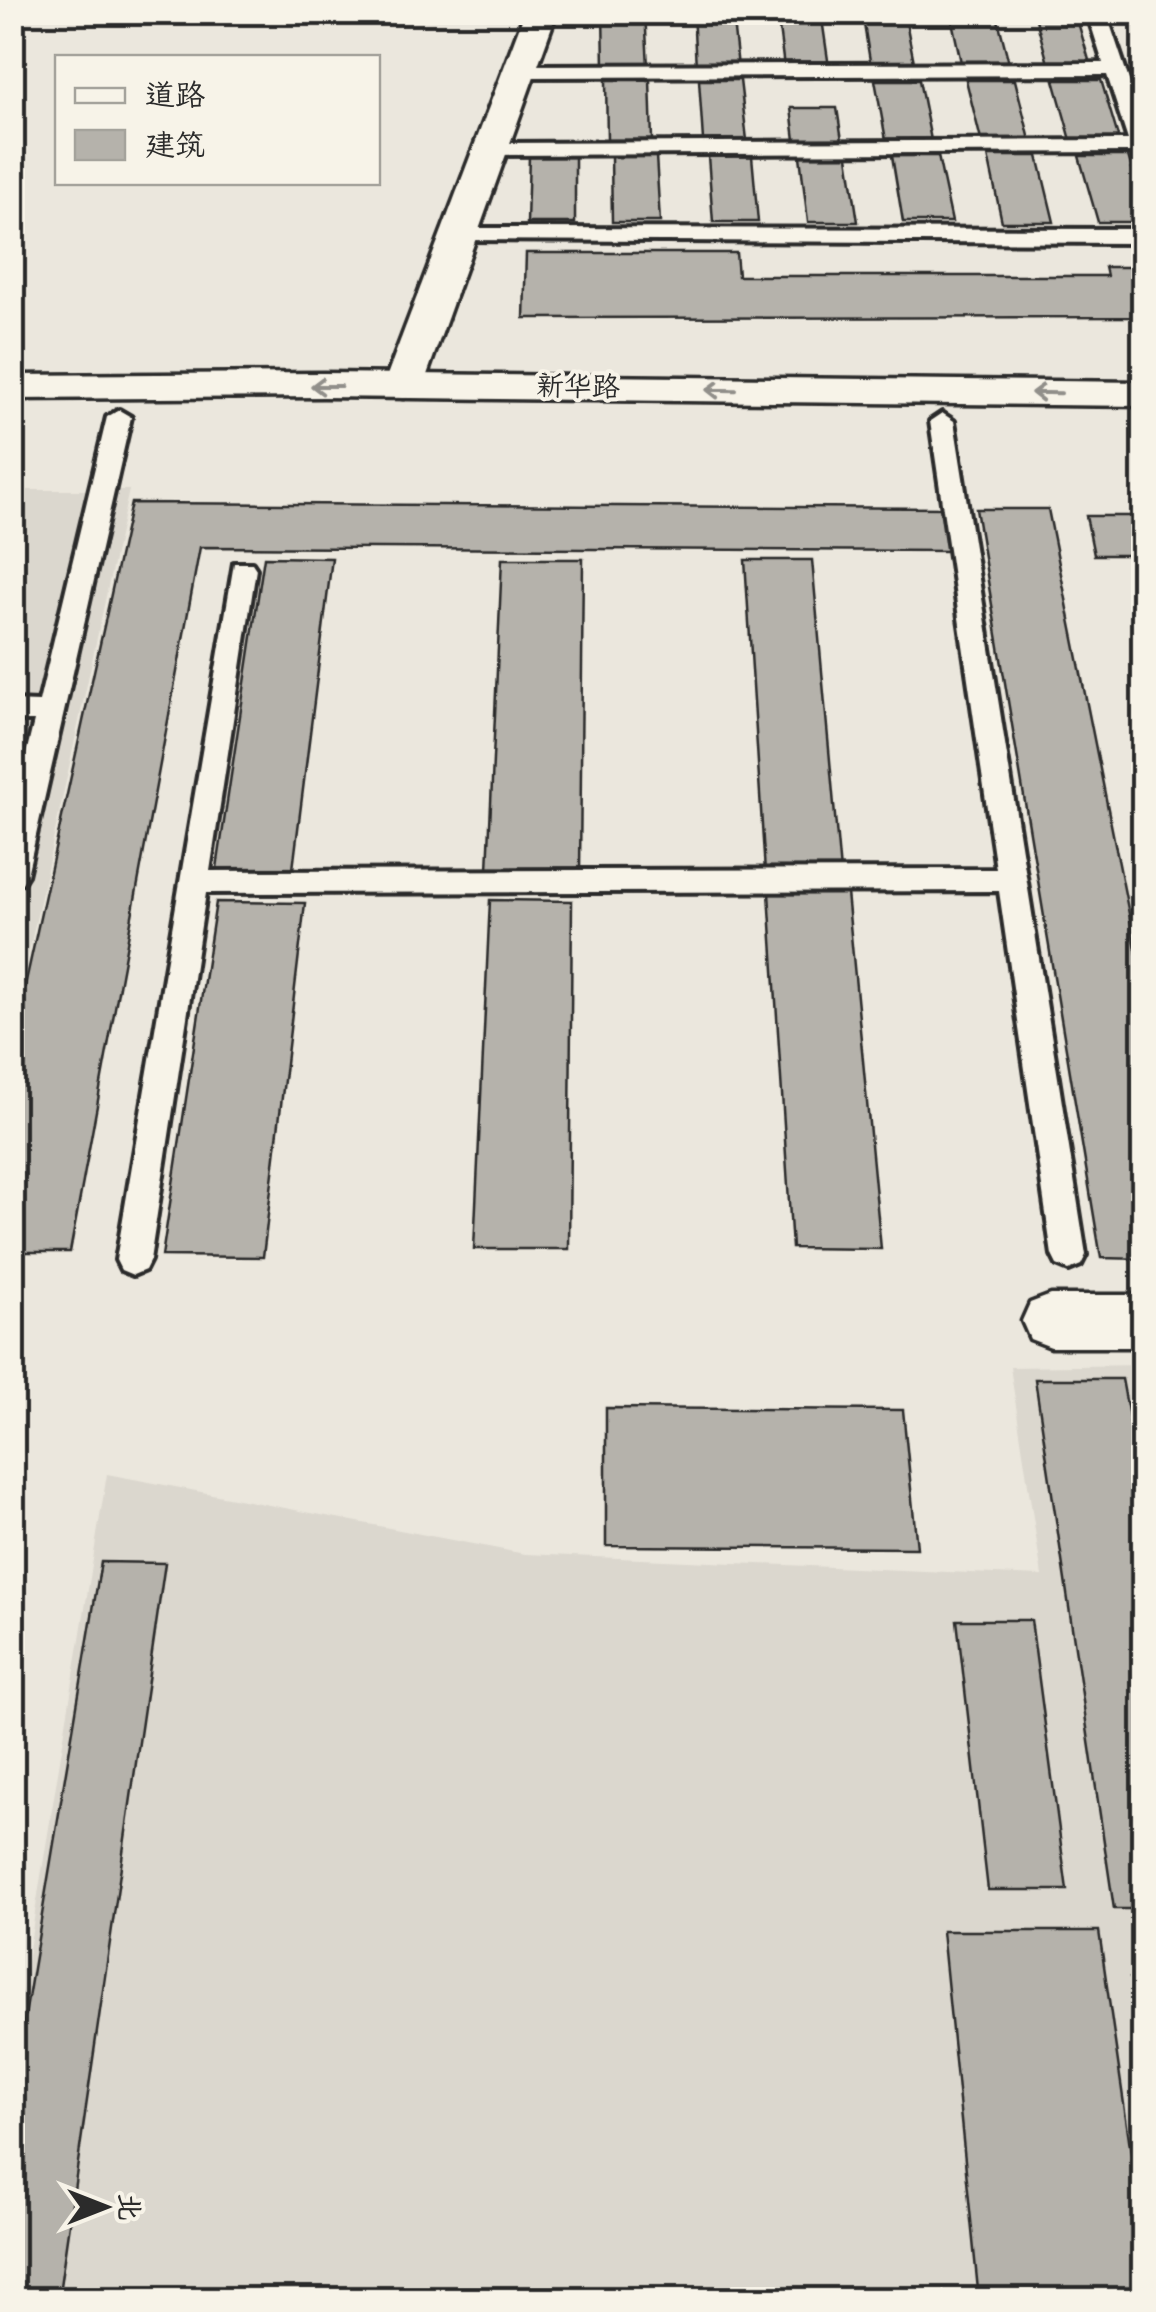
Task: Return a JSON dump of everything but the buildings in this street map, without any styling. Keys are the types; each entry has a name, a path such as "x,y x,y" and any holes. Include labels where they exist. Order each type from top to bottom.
{"main road":[{"path":"403,386 541,12"},
{"name":"新华路","path":"12,388 403,386 1144,394"},
{"name":"新华路","path":"12,417 1144,424"},
{"path":"1051,1321 1144,1321"}],"lane":[{"path":"490,150 1142,152 1096,12"},
{"path":"520,70 1114,69"},
{"path":"458,235 1144,236"},
{"path":"12,875 119,416"},
{"path":"942,422 1068,1255"},
{"path":"133,1260 242,569"},
{"path":"12,712 50,712"},
{"path":"193,882 1012,880"}],"shaded area":[{"path":"13,490 129,490 13,1026"},
{"path":"1143,1365 1143,2299 13,2300 13,2047 107,1474 525,1554 1042,1576 1010,1367"}]}
